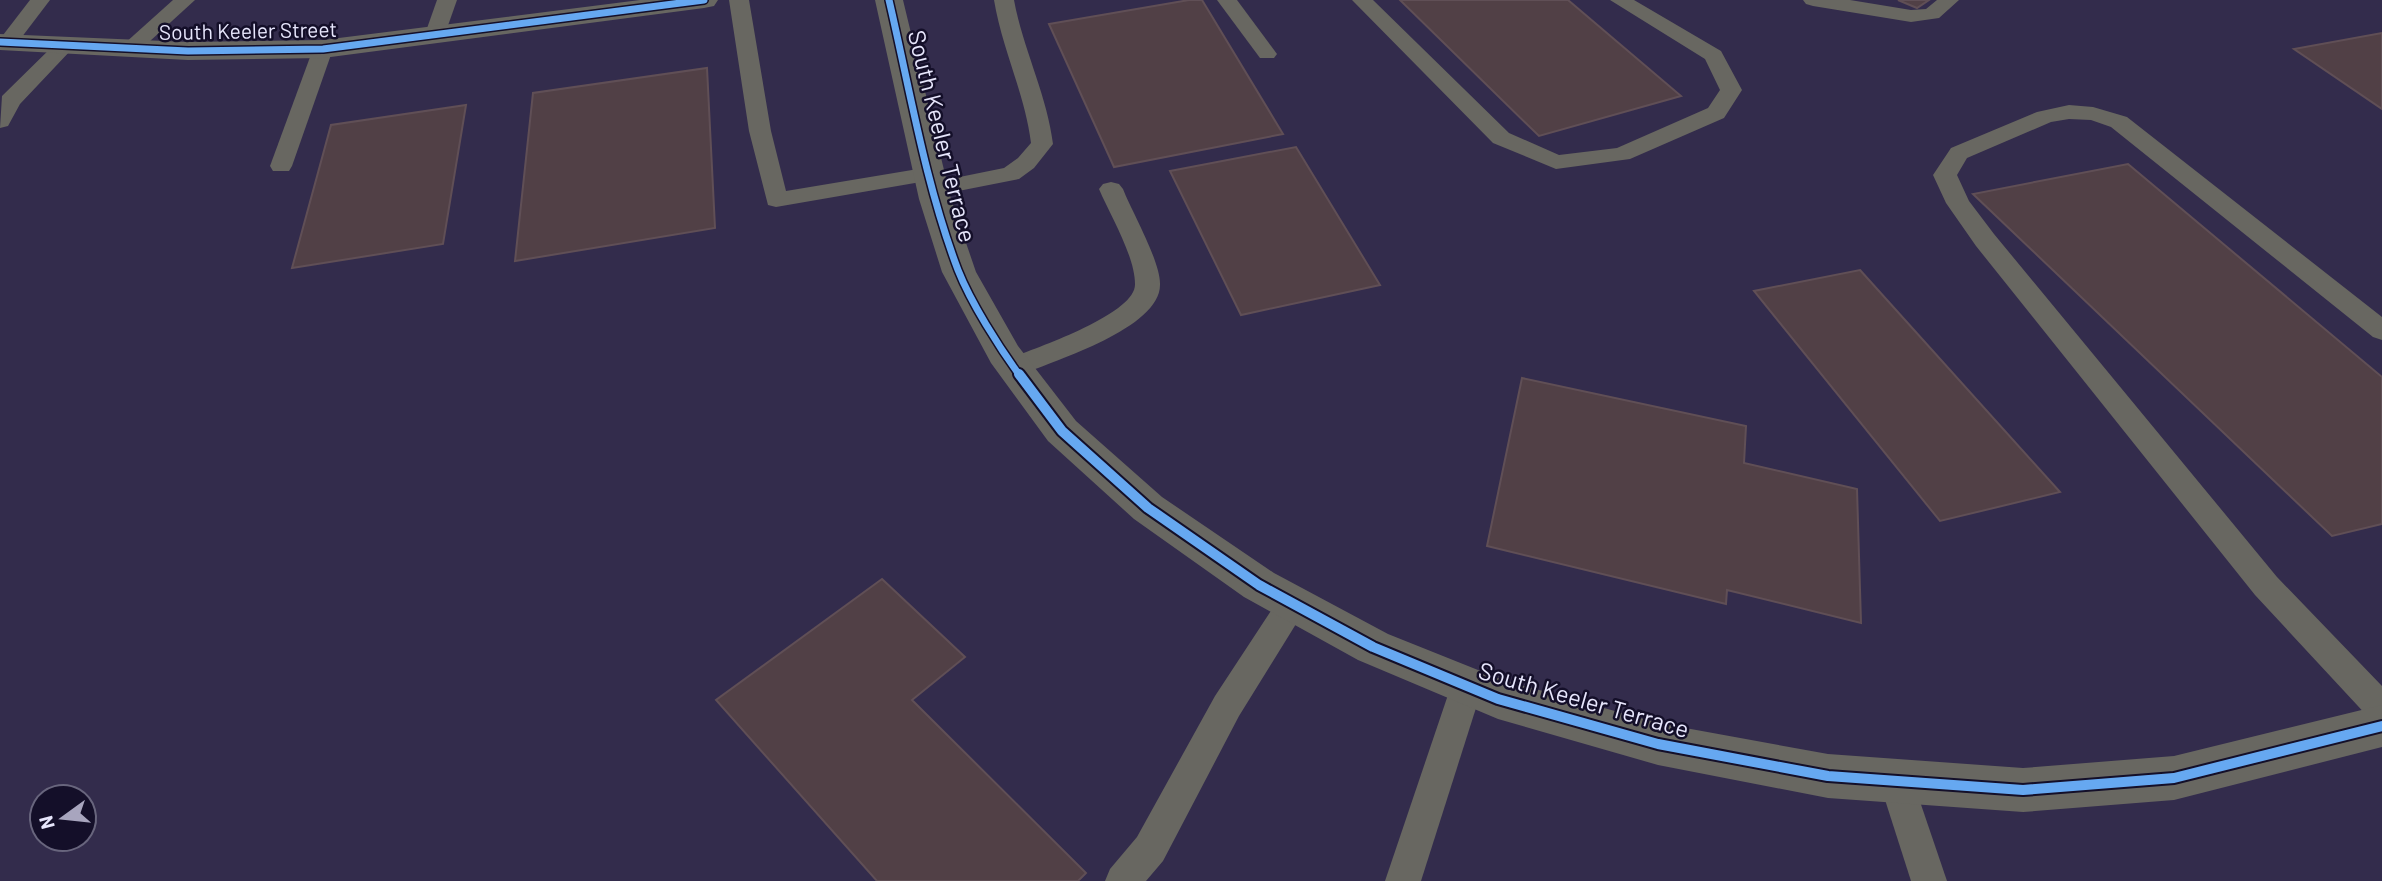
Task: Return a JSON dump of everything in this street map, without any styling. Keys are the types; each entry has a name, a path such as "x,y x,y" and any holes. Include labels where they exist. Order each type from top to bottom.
{"street":[{"name":"South Keeler Street","path":"4,42 188,51 323,49 617,6 705,0"},
{"name":"South Keeler Terrace","path":"889,0 932,182 959,272 1003,354 1062,431 1148,508 1259,585 1373,646 1498,699 1658,744 1828,776 2024,790 2174,778 2382,726"}],"lane":[{"path":"4,42 40,0"},
{"path":"131,48 186,0"},
{"path":"435,34 447,0"},
{"path":"739,0 760,131 776,201 1011,174 1027,163 1042,144 1040,120 1010,34 1004,0"},
{"path":"1227,0 1267,54"},
{"path":"1362,0 1501,138 1556,162 1622,154 1716,113 1731,90 1714,55 1620,0"},
{"path":"1813,0 1911,16 1932,14 1949,0"},
{"path":"0,121 10,101 65,45"},
{"path":"281,166 323,49"},
{"path":"2382,331 2119,122 2093,114 2069,112 2045,117 1959,153 1945,175 1958,202 1985,240 2257,575 2382,709"},
{"path":"1014,367 1131,314 1147,296 1148,287 1144,272 1111,189"},
{"path":"1123,881 1150,849 1227,706 1293,603"},
{"path":"1402,881 1430,806 1467,686"},
{"path":"1896,781 1929,881"}],"building":[{"path":"1202,0 1283,134 1114,167 1049,24"},
{"path":"1400,0 1568,0 1681,96 1539,136"},
{"path":"1898,0 1929,0 1917,8"},
{"path":"2382,33 2382,109 2294,49"},
{"path":"707,68 715,228 515,261 533,93"},
{"path":"466,105 443,244 292,268 331,125"},
{"path":"1296,147 1380,285 1241,315 1170,171"},
{"path":"2128,164 2382,377 2382,524 2332,536 1973,194"},
{"path":"1860,270 2060,492 1940,521 1754,291"},
{"path":"1522,378 1746,426 1744,463 1857,489 1861,623 1727,590 1726,604 1487,546"},
{"path":"882,579 965,657 912,700 1086,873 1078,881 877,881 716,700"}],"cycle path":[{"path":"0,42 188,51 323,49 704,0"},
{"path":"889,0 935,199 959,272 1004,354 1062,431 1148,508 1259,585 1373,647 1498,699 1658,744 1828,776 2023,790 2174,778 2382,726"}]}
